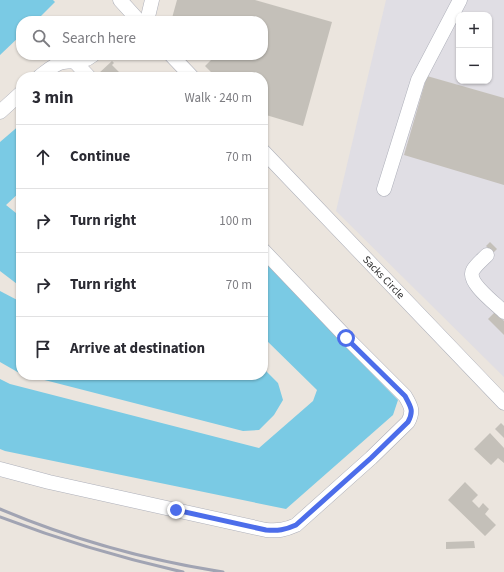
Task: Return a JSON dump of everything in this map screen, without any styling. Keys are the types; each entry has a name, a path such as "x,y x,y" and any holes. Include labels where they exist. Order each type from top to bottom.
{"street":[{"path":"120,0 131,16"},
{"path":"147,16 152,0"},
{"path":"384,188 418,80 460,0"},
{"path":"46,72 54,66 64,62 87,60"},
{"path":"176,60 187,72"},
{"path":"75,62 84,72"},
{"path":"0,112 16,98"},
{"name":"Sacks Circle","path":"268,156 504,403"},
{"path":"0,469 49,482 266,530 286,530 296,525 371,458 408,422 412,415 410,406 405,396 346,338 268,255"},
{"path":"487,256 473,270 472,276 474,282 481,290 504,312"}],"shaded area":[{"path":"386,0 504,0 504,377 336,211"}],"water":[{"path":"0,0 53,0 55,2 41,16 16,16 16,40 0,55"},
{"path":"16,128 16,196 6,205 16,213 16,283 0,271 0,142"},
{"path":"268,263 342,343 398,400 393,415 286,509 0,449 0,379 10,384 259,448 313,401 317,390 268,342"},
{"path":"0,291 16,299 16,371 0,362"},
{"path":"268,373 278,383 283,400 274,415 259,430 243,431 44,380 268,380"}],"building":[{"path":"177,0 255,0 332,22 303,126 268,116 268,72 211,72 205,66 211,60 268,60 268,16 173,16"},
{"path":"112,61 114,63 112,65 119,72 100,72"},
{"path":"427,76 504,98 504,185 404,155"},
{"path":"490,242 497,249 493,253 486,246"},
{"path":"495,312 504,321 504,335 488,319"},
{"path":"501,423 504,426 504,438 495,429"},
{"path":"490,433 504,448 504,463 498,458 491,465 474,449"},
{"path":"465,482 478,495 472,501 479,508 483,503 489,509 485,514 496,525 485,536 448,500"},
{"path":"474,541 475,548 446,549 446,542"}],"railway":[{"path":"0,509 54,530 138,555 223,572"},
{"path":"0,517 90,548 183,572"}],"route":[{"path":"176,510 266,530 286,530 296,525 371,458 408,422 412,415 410,406 405,396 346,338"}]}
